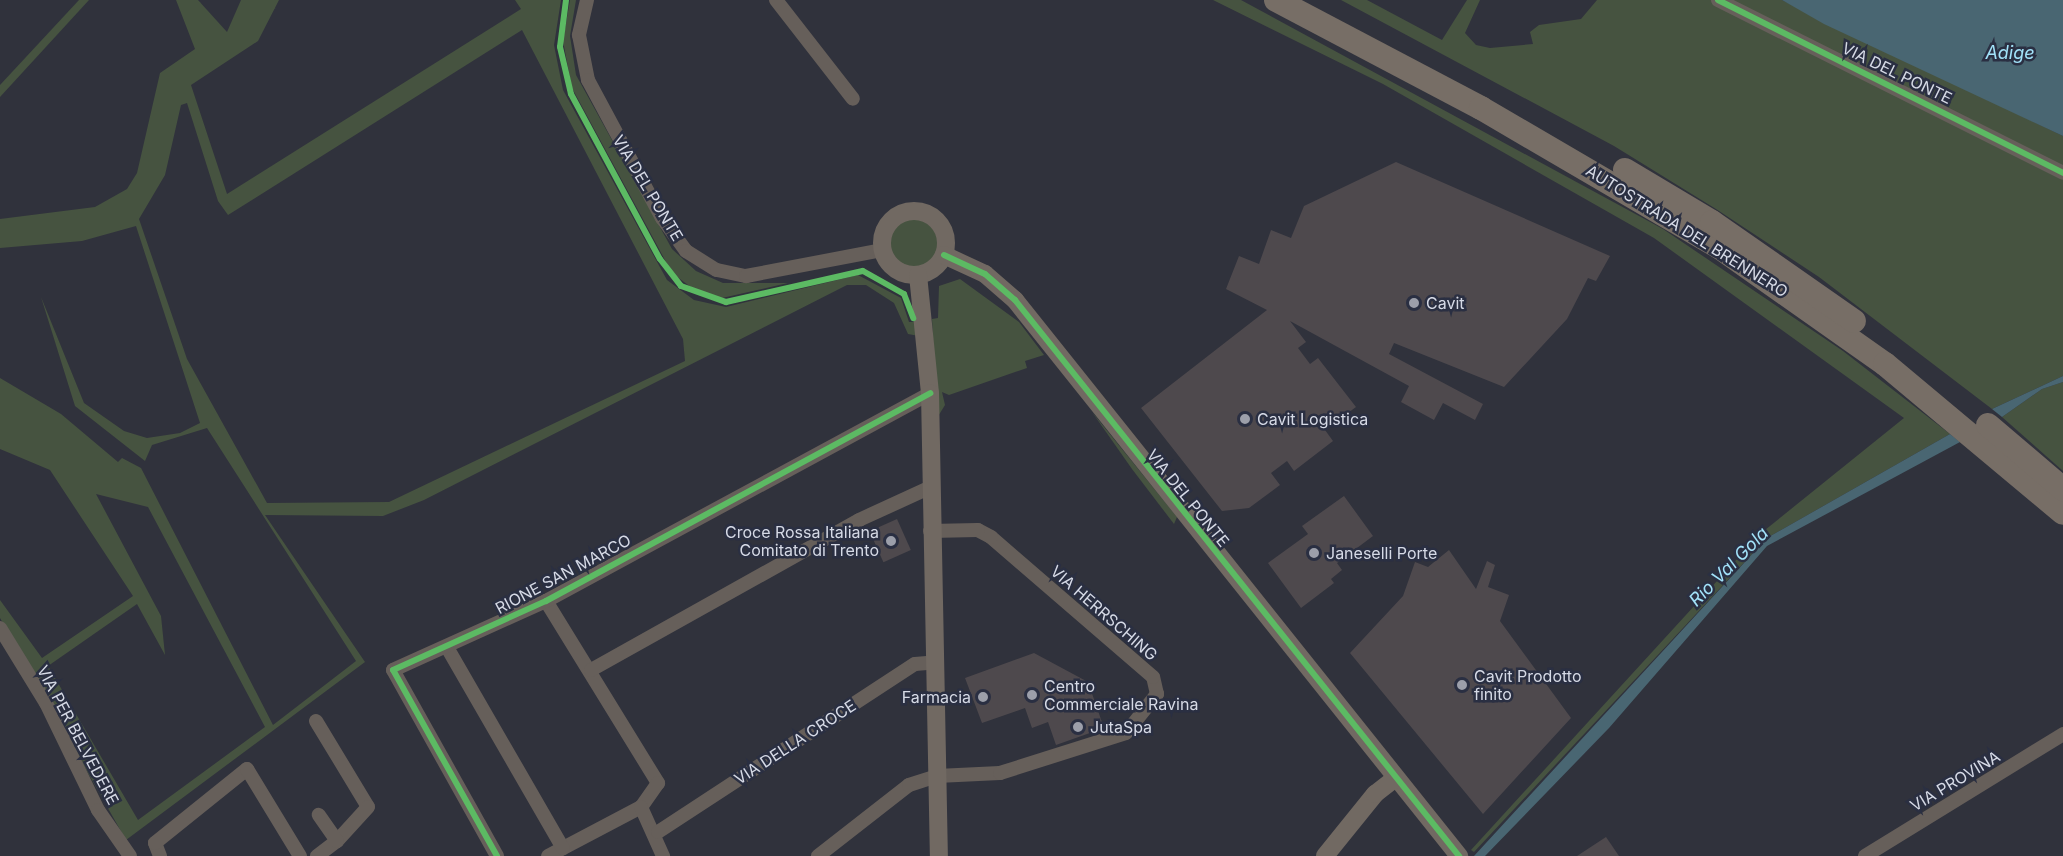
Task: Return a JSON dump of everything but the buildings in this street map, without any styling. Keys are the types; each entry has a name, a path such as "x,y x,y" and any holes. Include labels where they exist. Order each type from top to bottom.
{"highway":[{"name":"AUTOSTRADA DEL BRENNERO","path":"1276,0 1482,108 1719,247 1956,410"},
{"name":"AUTOSTRADA DEL BRENNERO","path":"1312,0 1712,222 1987,434 2063,489"},
{"name":"AUTOSTRADA DEL BRENNERO","path":"1987,434 2063,513"}],"street":[{"name":"VIA DEL PONTE","path":"586,0 579,35 588,80 662,218 686,251 717,270 746,276 882,250"},
{"path":"776,0 853,99"},
{"name":"VIA DEL PONTE","path":"1718,0 2063,173"},
{"path":"920,212 942,227 944,255 918,275 897,271 882,250 892,219 920,212"},
{"name":"VIA DEL PONTE","path":"944,255 985,274 1015,300 1394,779 1459,856"},
{"path":"918,275 930,393 929,488 936,662 939,856"},
{"name":"RIONE SAN MARCO","path":"497,856 393,675 399,667 448,649 546,601 930,393"},
{"path":"591,670 859,520 929,488"},
{"name":"VIA HERRSCHING","path":"930,531 978,530 991,537 1153,677 1158,688 1126,733 1000,774 937,776"},
{"name":"RIONE SAN MARCO","path":"546,601 591,670 658,783 640,807 548,856"},
{"name":"VIA PER BELVEDERE","path":"0,628 50,711 98,810 130,856"},
{"path":"448,649 563,848"},
{"name":"VIA DELLA CROCE","path":"658,832 915,664 936,662"},
{"path":"316,721 368,807 337,841 317,856"},
{"name":"VIA PROVINA","path":"1865,856 2063,734"},
{"path":"160,856 155,843 247,769 300,856"},
{"path":"818,856 909,785 937,776"},
{"path":"1325,856 1375,794 1394,779"},
{"path":"640,807 663,856"},
{"path":"319,815 337,841"}],"green space":[{"path":"79,0 89,0 0,97 0,85"},
{"path":"176,0 198,0 227,32 241,0 279,0 258,41 191,85 227,194 521,9 515,0 561,0 554,45 563,90 667,280 694,300 726,307 858,275 901,298 909,322 917,322 919,336 908,334 894,303 866,285 847,285 424,500 383,516 265,515 365,662 126,840 0,618 0,600 42,658 133,596 50,470 0,449 0,378 61,414 118,462 122,458 141,468 273,725 356,661 207,428 152,445 145,461 75,406 41,297 84,403 124,431 147,438 180,433 200,423 136,226 82,241 0,248 0,219 95,207 127,189 137,173 160,73 195,49","holes":["522,30 683,339 685,361 389,502 267,503 187,359 139,219 165,175 181,105 187,103 218,201 228,215","96,494 148,507 265,727 138,820 48,666 137,604 165,655 161,616"]},
{"path":"570,0 576,0 570,36 576,75 672,249 696,271 723,283 788,283 722,298 700,294 672,273 572,88 563,41"},
{"path":"1213,0 1241,0 1663,229 1843,351 1950,434 1767,538 1474,852 1471,850 1760,534 1904,418 1654,238 1383,84"},
{"path":"1341,0 1367,0 1442,40 1467,0 1480,0 1465,33 1476,45 1490,48 1533,44 1530,32 1539,25 1581,19 1597,0 1714,0 2063,177 2063,376 1992,409 1819,277 1716,209 1614,146"},
{"path":"1730,0 1782,0 2063,136 2063,168"},
{"path":"913,219 922,221 933,230 938,244 936,253 927,264 913,269 904,267 893,258 888,244 890,235 899,224"},
{"path":"960,279 1019,322 1044,355 1025,361 1027,368 949,395 942,392 945,405 937,418 932,319 938,318 939,286"},
{"path":"2063,382 2063,471 2002,417 2042,389"},
{"path":"1092,412 1177,517 1174,524 1132,469"}],"water":[{"name":"Adige","path":"1782,0 2063,0 2063,136 1824,24"},
{"path":"2063,376 2063,382 2042,389 2002,417 1992,409"},
{"path":"1950,434 1960,442 1767,546 1609,728 1485,856 1474,856 1767,538"}],"cycle path":[{"path":"566,0 560,47 571,94 660,259 681,286 726,302 863,271 904,294 913,318"},
{"path":"1718,0 2063,173"},
{"path":"944,255 985,274 1015,300 1459,856"},
{"path":"497,856 393,670 546,601 930,393"}],"place":[{"name":"Cavit","path":"1414,303"},
{"name":"Cavit Logistica","path":"1245,419"},
{"name":"Croce Rossa Italiana Comitato di Trento","path":"891,541"},
{"name":"Janeselli Porte","path":"1314,553"},
{"name":"Cavit Prodotto finito","path":"1462,685"},
{"name":"Centro Commerciale Ravina","path":"1032,695"},
{"name":"Farmacia","path":"983,697"},
{"name":"JutaSpa","path":"1078,727"}],"water label":[{"name":"Rio Val Gola","path":"1729,567"}]}
